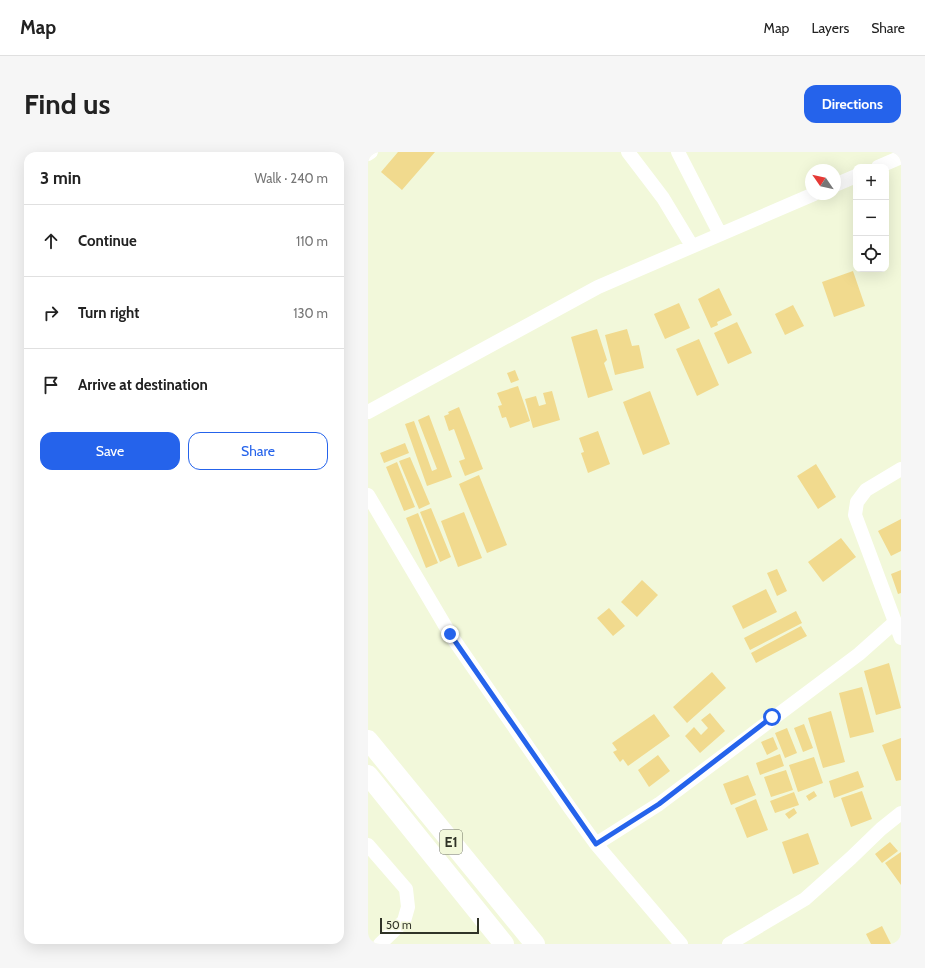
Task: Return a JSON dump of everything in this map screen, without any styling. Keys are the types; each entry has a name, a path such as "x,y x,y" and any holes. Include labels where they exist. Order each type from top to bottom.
{"highway":[{"name":"E1","path":"368,740 535,944"},
{"name":"E1","path":"368,775 504,944"}],"street":[{"path":"628,152 663,198 692,246"},
{"path":"678,152 720,234"},
{"path":"885,164 901,157"},
{"path":"841,182 853,177"},
{"path":"368,412 598,287 805,198"},
{"path":"901,469 866,490 857,502 855,515 901,638"},
{"path":"368,495 450,634 596,844 681,944"},
{"path":"596,844 665,800 859,654 894,622"},
{"path":"729,944 805,899 881,829 901,813"},
{"path":"368,845 406,889 408,907 404,921 380,944"}],"building":[{"path":"398,152 435,152 402,190 381,172"},
{"path":"853,271 865,306 834,317 822,282"},
{"path":"719,288 732,315 717,322 718,325 711,328 698,299"},
{"path":"679,303 690,328 665,339 654,314"},
{"path":"793,305 804,326 785,335 775,314"},
{"path":"737,322 752,353 728,364 714,333"},
{"path":"597,329 607,360 604,363 613,390 588,398 571,337"},
{"path":"627,329 632,346 639,345 644,368 615,375 605,335"},
{"path":"699,339 719,385 697,396 676,349"},
{"path":"515,370 519,380 511,383 507,373"},
{"path":"518,386 530,421 510,428 506,417 502,418 498,406 502,405 497,393"},
{"path":"552,391 560,420 533,428 525,399 536,396 539,406 546,404 543,393"},
{"path":"650,391 670,444 643,455 623,402"},
{"path":"459,407 483,469 465,476 459,461 465,459 454,429 449,431 444,416 449,414 448,412"},
{"path":"429,415 452,477 427,486 405,424 414,421 432,471 437,469 418,420"},
{"path":"598,431 610,464 588,473 581,453 584,452 579,438"},
{"path":"405,443 409,453 384,463 380,453"},
{"path":"410,457 430,504 419,509 399,461"},
{"path":"397,462 415,507 404,511 386,467"},
{"path":"816,464 836,497 818,509 797,476"},
{"path":"479,475 507,545 487,553 459,484"},
{"path":"431,508 451,557 440,562 420,512"},
{"path":"464,512 482,558 458,567 441,521"},
{"path":"418,513 438,563 426,568 406,518"},
{"path":"901,519 901,551 891,556 878,531"},
{"path":"841,538 856,557 823,582 808,562"},
{"path":"777,569 787,591 777,596 767,573"},
{"path":"901,570 901,593 898,594 891,574"},
{"path":"642,580 658,595 637,617 621,602"},
{"path":"766,589 777,612 743,629 732,606"},
{"path":"609,608 625,626 613,636 597,618"},
{"path":"796,611 802,623 750,650 744,638"},
{"path":"801,626 807,636 756,663 751,653"},
{"path":"889,663 901,708 876,715 864,671"},
{"path":"712,672 726,688 687,723 673,707"},
{"path":"862,687 874,732 850,738 839,693"},
{"path":"831,711 845,762 823,768 808,718"},
{"path":"710,713 725,731 700,753 685,736 694,727 701,735 708,728 701,720"},
{"path":"654,714 670,736 628,766 623,759 620,762 613,752 617,750 612,743"},
{"path":"804,724 813,748 803,752 794,728"},
{"path":"787,728 797,753 785,758 775,733"},
{"path":"773,737 778,749 767,755 761,742"},
{"path":"901,738 901,780 896,781 882,745"},
{"path":"780,754 784,766 760,775 756,763"},
{"path":"658,755 670,771 649,787 638,770"},
{"path":"814,757 823,783 798,792 789,765"},
{"path":"786,770 793,790 771,797 764,777"},
{"path":"858,771 864,787 834,798 829,781"},
{"path":"748,775 756,795 731,805 723,784"},
{"path":"814,791 817,796 809,801 806,796"},
{"path":"862,791 872,819 851,827 841,798"},
{"path":"794,792 799,805 775,813 770,801"},
{"path":"756,799 768,830 747,838 735,808"},
{"path":"794,808 797,813 789,819 785,814"},
{"path":"808,833 819,864 793,874 782,842"},
{"path":"890,842 898,851 882,863 875,854"},
{"path":"901,852 901,885 885,863"},
{"path":"882,926 891,944 871,944 866,934"}],"route":[{"path":"450,634 596,844 659,804 772,717"}]}
